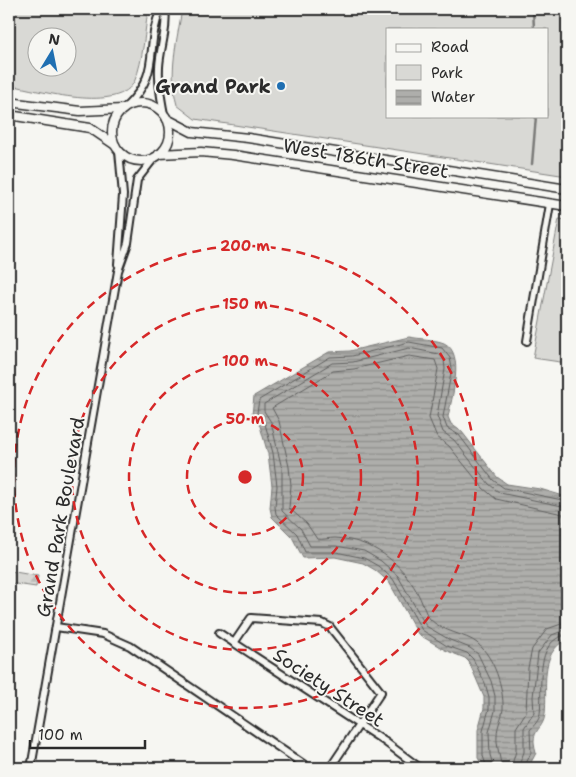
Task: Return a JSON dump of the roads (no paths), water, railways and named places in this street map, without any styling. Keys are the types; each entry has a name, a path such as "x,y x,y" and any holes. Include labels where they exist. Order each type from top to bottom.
{"street":[{"path":"118,149 112,136 113,125 124,108 143,88 150,74 158,18 163,9"},
{"path":"9,115 90,128 128,158 139,160 157,156 169,141 170,130 159,83 159,66 166,20 163,9"},
{"path":"9,102 64,110 124,108 135,103 146,103 156,107 166,117"},
{"name":"West 186th Street","path":"166,117 192,132 248,138 567,189"},
{"name":"Grand Park Boulevard","path":"118,149 123,195 118,246 118,271"},
{"name":"West 186th Street","path":"157,156 201,152 233,155 567,206"},
{"name":"Grand Park Boulevard","path":"31,768 118,271 128,243 137,180 157,156"},
{"path":"527,340 550,204"},
{"path":"234,643 251,618 322,623 330,627 381,692 330,768"},
{"path":"56,627 103,634 130,646 309,768"},
{"name":"Society Street","path":"219,633 359,725 420,768"}],"water":[{"path":"409,337 444,343 451,348 456,366 454,389 448,417 451,424 462,432 497,477 507,484 540,489 567,497 567,639 558,645 548,662 544,720 535,734 534,745 536,753 528,768 484,768 478,758 478,730 484,708 484,697 469,662 465,658 445,650 418,634 389,582 363,563 335,557 303,558 292,537 272,517 270,508 272,486 268,454 260,426 252,415 254,396 329,352 350,351"}],"waterway":[{"path":"533,9 534,28"},
{"path":"532,164 536,118"}],"place":[{"name":"Grand Park","path":"281,86"}]}
